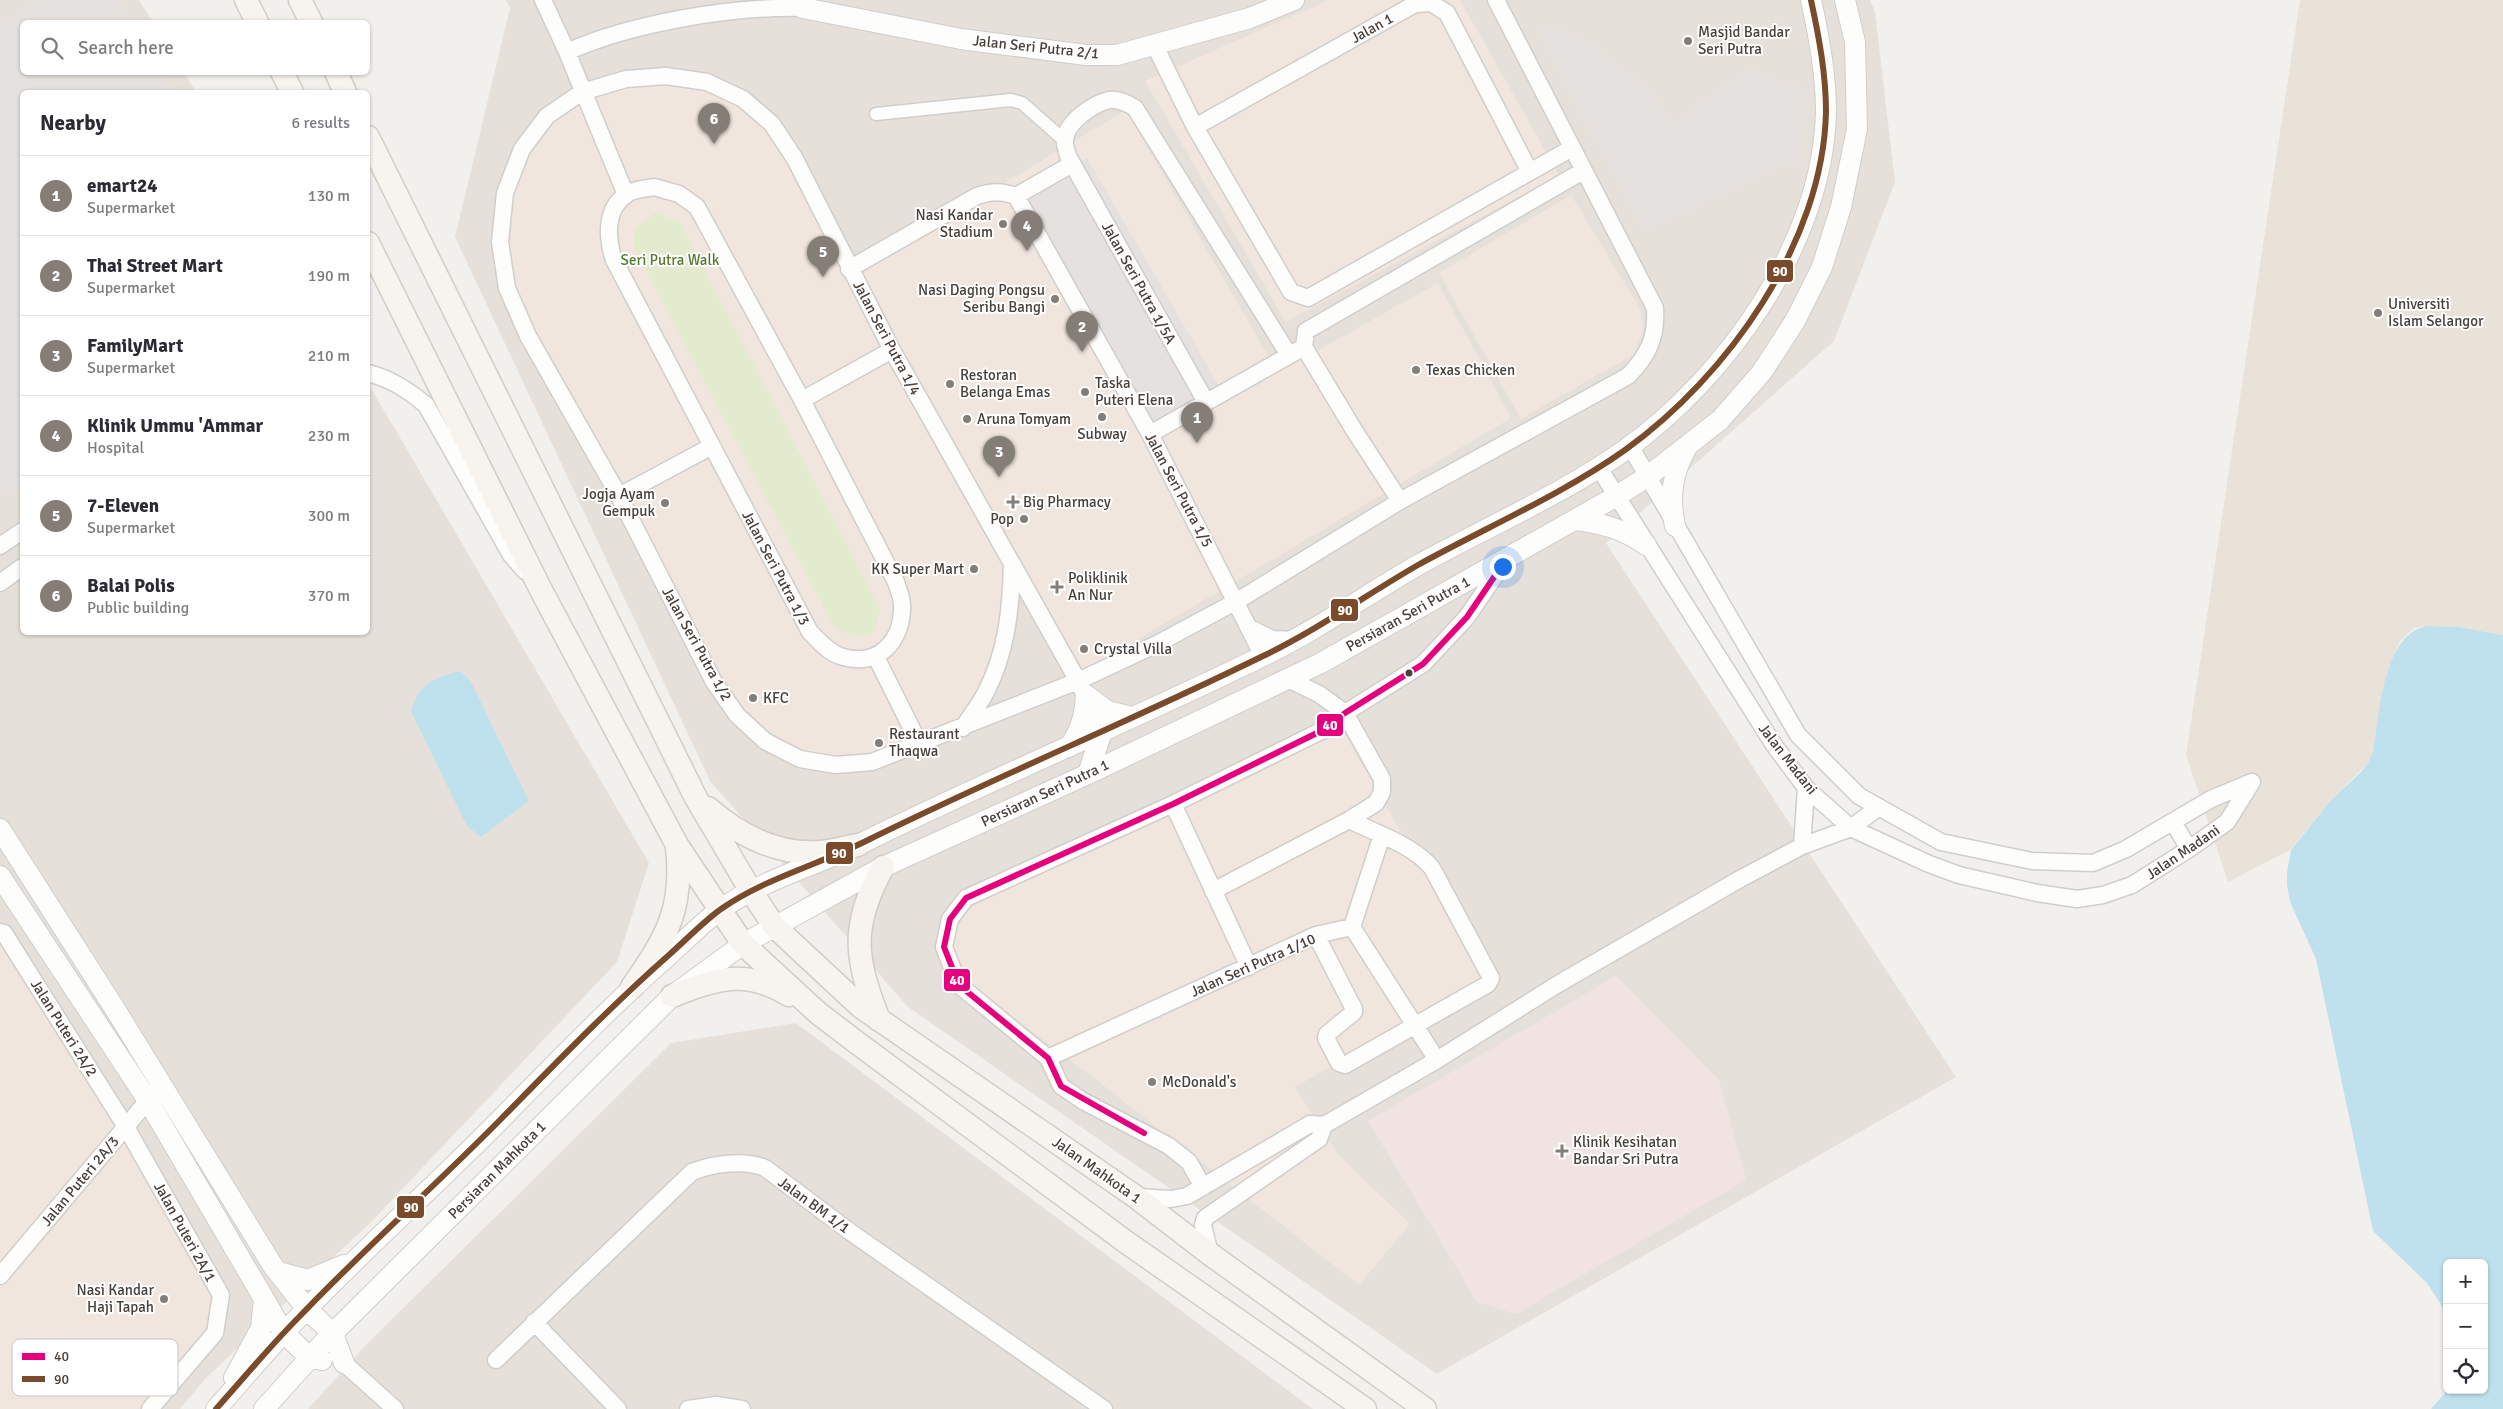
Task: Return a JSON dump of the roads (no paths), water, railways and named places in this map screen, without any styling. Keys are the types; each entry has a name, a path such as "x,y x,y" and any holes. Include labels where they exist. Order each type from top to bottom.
{"main road":[{"path":"246,0 256,20"},
{"path":"300,0 310,20"},
{"path":"284,75 291,90"},
{"path":"338,75 345,90"},
{"name":"Jalan Mahkota 1","path":"370,141 696,798 751,892 774,926 861,1007 1136,1196 1210,1254 1425,1409"},
{"path":"370,247 542,592 677,845 743,944 818,1013"},
{"path":"696,798 729,826 753,839 785,849 819,852 858,845"},
{"path":"632,987 664,938 676,906 681,876 677,845"},
{"path":"879,1020 860,964 859,935 863,910 883,867"},
{"path":"672,996 715,980 736,978 760,982 781,990 818,1013 1126,1242 1365,1409"}],"street":[{"path":"543,0 567,52 626,195 654,187 679,194 696,207 802,400 896,582 902,603 900,625 890,644 876,657 920,745"},
{"name":"Jalan Seri Putra 2/1","path":"801,4 961,39 1086,55 1117,55 1155,46 1250,18 1294,0"},
{"name":"Jalan Seri Putra 1/2","path":"582,92 546,116 522,149 505,193 500,242 507,288 528,336 618,496 714,682 737,715 765,741 800,759 836,765 872,762 963,728 1082,688 1237,600 1400,501 1628,376 1641,362 1652,345 1656,325 1655,308 1496,0"},
{"path":"219,1406 307,1309 483,1137 632,987 720,910 751,892 858,845 928,810 1069,747 1295,640 1416,567 1599,468 1630,446 1692,392 1725,356 1746,329 1778,275 1800,228 1817,174 1826,114 1822,48 1811,0"},
{"name":"Persiaran Seri Putra 1","path":"743,944 883,867 1088,774 1321,663 1615,497 1647,477 1720,420 1762,372 1795,321 1822,267 1841,207 1857,129 1855,42 1845,0"},
{"name":"Jalan 1","path":"1195,127 1415,4 1431,3 1447,13 1530,172"},
{"path":"567,52 590,41 670,22 727,12 801,4"},
{"path":"1155,46 1195,127 1291,292 1308,298 1572,148"},
{"name":"Jalan Seri Putra 1/4","path":"582,92 626,79 666,76 707,82 743,99 772,124 796,159 849,269 892,350 1082,688 1102,731"},
{"path":"876,114 1011,100 1022,103 1065,140 1069,126 1079,116 1109,100 1123,101 1135,108 1289,355"},
{"name":"Jalan Seri Putra 1/5A","path":"1065,140 1072,164 1206,402"},
{"path":"849,269 976,196 1002,191 1016,196 1072,164"},
{"path":"1400,501 1304,347 1306,331 1583,171"},
{"name":"Jalan Seri Putra 1/3","path":"626,195 615,208 609,224 608,243 614,260 810,632 824,646 839,656 858,660 876,657"},
{"name":"Jalan Seri Putra 1/5","path":"1016,196 1150,434 1237,600 1263,656"},
{"path":"1150,434 1304,347"},
{"path":"802,400 892,350"},
{"path":"370,373 399,385 426,405 511,555 542,592"},
{"path":"1675,526 1671,504 1672,488 1681,458 1690,443"},
{"path":"618,496 712,446"},
{"name":"Jalan Madani","path":"1599,468 1615,497 1774,745 1806,788 1851,828 1929,864 1959,875 2037,893 2077,898 2103,895 2132,885 2189,849 2227,822 2252,782 2211,799 2126,849 2093,863 2032,861 1941,842 1859,796 1798,735 1630,446"},
{"path":"1575,520 1613,526 1630,533 1646,545"},
{"path":"0,546 20,532"},
{"path":"1203,1187 1189,1162 1169,1146 1083,1101 1061,1086 1048,1058 958,985 944,947 950,919 966,898 1172,804 1325,729 1345,713 1423,664 1468,617 1507,558"},
{"path":"963,728 986,692 1002,651 1011,609 1012,564"},
{"path":"0,583 20,569"},
{"path":"1248,627 1272,639 1295,640"},
{"path":"1263,656 1293,664 1321,663"},
{"path":"1213,891 1349,820 1376,803 1382,792 1382,779 1345,713 1319,694 1288,679"},
{"path":"1082,688 1107,711 1132,717"},
{"path":"1069,747 1078,734 1085,710 1082,688"},
{"path":"1088,774 1102,731"},
{"path":"1802,846 1806,788"},
{"path":"1172,804 1249,967"},
{"path":"1136,1196 1171,1199 1186,1196 1310,1124 1327,1123 1437,1060 1579,972 1802,846 1851,828 1878,807"},
{"path":"1316,936 1354,1009 1327,1034 1326,1038 1339,1063 1345,1065 1417,1026 1488,984 1491,978 1432,868 1425,859 1382,835 1349,820"},
{"path":"2173,822 2189,849"},
{"path":"0,830 155,1093 284,1334 310,1358 344,1363"},
{"path":"1382,835 1352,927 1437,1060"},
{"path":"0,876 155,1093 278,1272 307,1309 333,1334 344,1363 394,1409"},
{"name":"Jalan Seri Putra 1/10","path":"1048,1058 1316,936 1352,927"},
{"name":"Jalan Puteri 2A/2","path":"0,932 4,933 126,1127"},
{"name":"Persiaran Mahkota 1","path":"264,1409 333,1334 672,996 743,944"},
{"name":"Jalan Puteri 2A/3","path":"0,1276 155,1093"},
{"path":"1210,1254 1203,1225 1205,1218 1319,1139 1327,1123"},
{"name":"Jalan Puteri 2A/1","path":"126,1127 220,1295 215,1333 178,1376"},
{"name":"Jalan BM 1/1","path":"496,1360 692,1172 703,1168 755,1164 765,1168 849,1230 1104,1409"},
{"path":"278,1272 308,1280 324,1275 359,1258"},
{"path":"219,1406 261,1328 264,1299"},
{"path":"534,1322 618,1409"},
{"name":"Jalan Puteri 2A/1","path":"150,1409 161,1396"},
{"path":"688,1409 716,1405 742,1409"}],"water":[{"path":"2426,626 2459,627 2503,635 2503,1409 2431,1409 2444,1394 2488,1394 2488,1259 2443,1259 2443,1308 2427,1283 2373,1231 2316,959 2290,902 2287,885 2291,850 2331,800 2368,763 2373,752 2381,698 2392,660 2400,645 2411,633"},
{"path":"460,671 470,680 529,801 481,837 467,826 411,712 418,695 428,684 442,676"}],"place":[{"name":"Masjid Bandar Seri Putra","path":"1688,41"},
{"name":"Balai Polis","path":"714,144"},
{"name":"Nasi Kandar Stadium","path":"1003,224"},
{"name":"Klinik Ummu 'Ammar","path":"1027,251"},
{"name":"7-Eleven","path":"823,277"},
{"name":"Nasi Daging Pongsu Seribu Bangi","path":"1055,299"},
{"name":"Universiti Islam Selangor","path":"2378,313"},
{"name":"Thai Street Mart","path":"1082,352"},
{"name":"Texas Chicken","path":"1416,370"},
{"name":"Restoran Belanga Emas","path":"950,384"},
{"name":"Taska Puteri Elena","path":"1085,392"},
{"name":"Subway","path":"1102,417"},
{"name":"Aruna Tomyam","path":"967,419"},
{"name":"emart24","path":"1197,443"},
{"name":"FamilyMart","path":"999,477"},
{"name":"Big Pharmacy","path":"1013,502"},
{"name":"Jogja Ayam Gempuk","path":"665,503"},
{"name":"Pop","path":"1024,519"},
{"name":"KK Super Mart","path":"974,569"},
{"name":"Poliklinik An Nur","path":"1057,587"},
{"name":"Crystal Villa","path":"1084,649"},
{"name":"KFC","path":"753,698"},
{"name":"Restaurant Thaqwa","path":"879,743"},
{"name":"McDonald's","path":"1152,1082"},
{"name":"Klinik Kesihatan Bandar Sri Putra","path":"1562,1151"},
{"name":"Nasi Kandar Haji Tapah","path":"164,1299"}],"park label":[{"name":"Seri Putra Walk","path":"670,260"}]}
